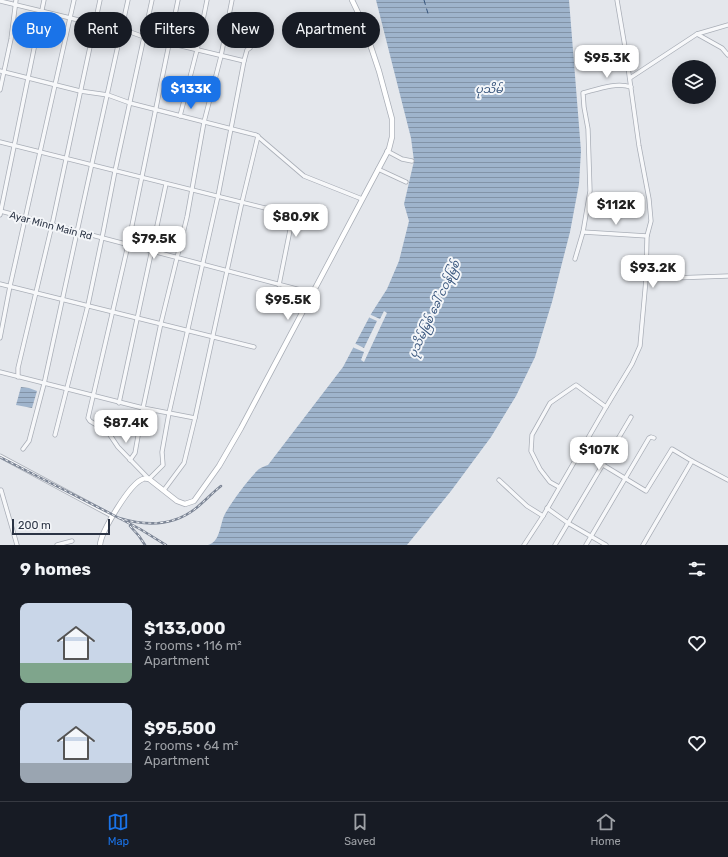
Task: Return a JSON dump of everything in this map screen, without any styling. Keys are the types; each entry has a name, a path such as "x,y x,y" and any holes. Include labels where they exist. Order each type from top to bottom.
{"street":[{"path":"0,90 2,72 11,39 16,0"},
{"path":"0,213 44,0"},
{"path":"0,338 54,85 74,0"},
{"path":"98,12 100,0"},
{"path":"125,12 128,0"},
{"path":"149,12 152,0"},
{"path":"175,12 178,0"},
{"path":"180,116 197,50 207,0"},
{"path":"130,460 135,453 161,323 178,258 204,122 221,56 232,0"},
{"path":"167,48 128,245 88,418 90,421 108,432 118,447 149,479 177,501 185,504 194,501 219,466 241,428 388,151 392,137 392,119 379,71 363,23 352,0"},
{"path":"524,545 543,516 638,353 640,346 646,279 647,236 651,221 649,199 639,146 630,78 617,0"},
{"path":"0,1 74,19"},
{"path":"630,78 697,34 728,25"},
{"path":"697,34 722,48 728,55"},
{"path":"18,377 18,368 52,225 90,48"},
{"path":"23,449 29,441 44,384 118,48"},
{"path":"55,435 88,305 142,48"},
{"path":"189,48 244,61"},
{"path":"149,479 163,465 162,452 169,413 218,196 244,61 247,50 250,48"},
{"path":"2,72 80,91 108,95 155,110 256,134 304,176 362,199"},
{"path":"575,259 583,232 590,191 588,129 583,93 606,87 622,85 631,87"},
{"path":"164,490 184,463 258,136"},
{"path":"0,142 142,179 293,215 279,285"},
{"path":"388,151 402,159 412,161"},
{"path":"378,168 406,182"},
{"path":"119,402 166,184"},
{"name":"Ayar Minn Main Rd","path":"0,213 26,218 312,293"},
{"path":"583,232 647,236"},
{"path":"646,279 728,276"},
{"path":"0,284 188,329 254,347"},
{"path":"0,372 94,397 195,418"},
{"path":"559,487 550,482 540,469 531,451 532,435 550,403 576,385 606,407"},
{"path":"555,545 631,416"},
{"path":"586,545 649,438 654,438"},
{"path":"580,451 646,492 672,449 728,480"},
{"path":"0,456 112,516"},
{"path":"643,545 692,460"},
{"path":"100,545 102,534 122,500 143,478 149,479"},
{"path":"499,480 527,506 543,516"},
{"path":"1,490 17,545"},
{"path":"547,508 568,523 606,545"},
{"path":"57,545 72,541"}],"water":[{"name":"ပုသိမ်","path":"376,0 569,0 581,151 579,184 570,232 552,302 535,357 516,396 491,437 451,491 407,545 208,545 217,537 224,516 240,491 259,469 268,465 343,367 371,314 387,289 399,261 409,221 404,204 414,161 411,138"},
{"path":"21,387 37,391 32,408 16,405"}],"pier":[{"path":"384,311 387,313 364,362 361,360 364,352 352,347 354,343 364,348 377,321 368,317 369,314 380,319"}],"ferry route":[{"path":"424,0 429,17"}],"railway":[{"path":"0,457 119,518"},
{"path":"166,545 119,518 129,521 149,523 158,523 178,519 195,509 221,486"},
{"path":"130,526 145,545"}],"water label":[{"name":"ပုသိမ်မြစ် ခေါ် ငဝန်မြစ်","path":"434,309"}]}
